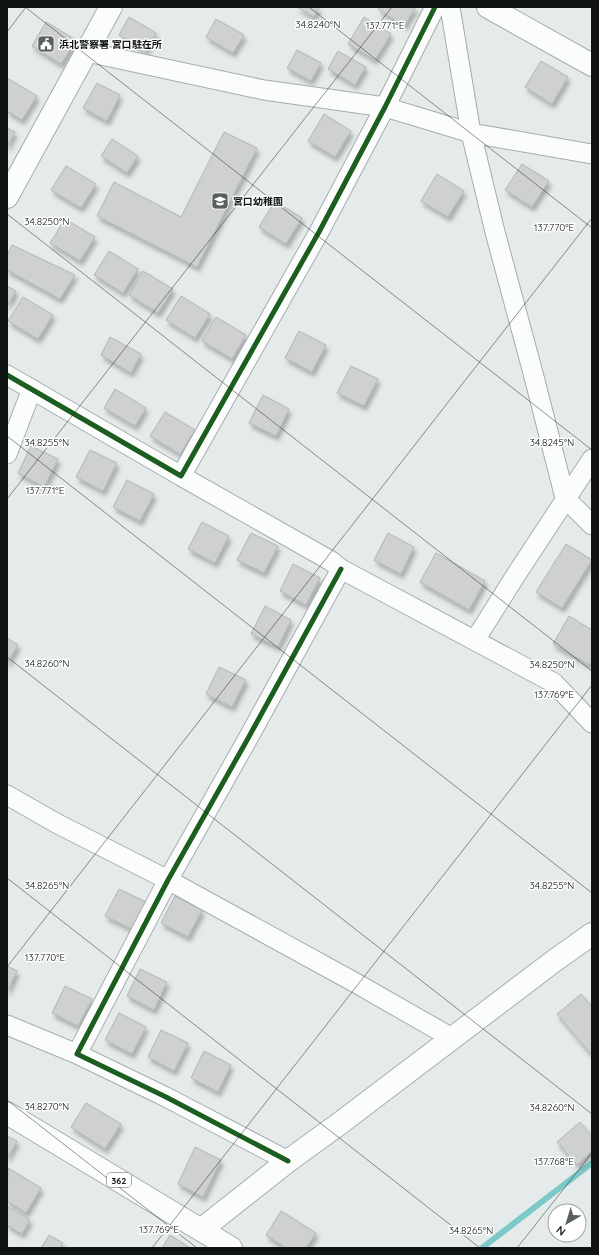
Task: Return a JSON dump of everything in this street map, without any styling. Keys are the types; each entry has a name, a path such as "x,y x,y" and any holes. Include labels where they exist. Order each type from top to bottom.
{"main road":[{"path":"7,197 111,7"},
{"path":"488,7 592,65"},
{"path":"202,1229 288,1161 592,934"},
{"name":"362","path":"7,1113 202,1229 231,1248"}],"street":[{"path":"181,476 319,232 385,107 435,7"},
{"path":"450,7 471,134 495,232 534,373 565,498 592,525"},
{"path":"87,52 264,90 385,107 471,134 592,154"},
{"path":"7,375 331,561 341,569 554,683 592,723"},
{"path":"7,454 32,389"},
{"path":"475,640 565,498 592,459"},
{"path":"78,1054 168,880 341,569"},
{"path":"7,795 56,823 168,880 354,982 452,1038"},
{"path":"7,1025 78,1054 166,1097 288,1161"}],"building":[{"path":"297,7 319,7 314,17"},
{"path":"379,7 416,7 404,26 378,9"},
{"path":"129,17 156,33 146,51 119,35"},
{"path":"364,17 391,34 375,60 348,44"},
{"path":"216,19 244,35 233,53 206,37"},
{"path":"46,22 76,40 61,64 32,46"},
{"path":"297,50 321,63 311,81 287,68"},
{"path":"338,51 366,67 355,85 328,69"},
{"path":"541,61 568,77 552,104 525,87"},
{"path":"7,78 37,96 22,120 7,111"},
{"path":"97,83 120,95 107,121 83,108"},
{"path":"324,114 351,131 335,157 308,141"},
{"path":"7,128 15,132 7,147"},
{"path":"224,132 257,148 197,267 97,216 114,182 181,217"},
{"path":"112,139 138,156 127,173 101,156"},
{"path":"522,164 549,181 532,207 505,190"},
{"path":"66,166 96,184 81,208 51,190"},
{"path":"437,174 464,191 448,217 421,201"},
{"path":"275,201 302,218 286,244 259,227"},
{"path":"65,219 95,237 80,261 50,243"},
{"path":"12,245 75,275 60,299 7,270 7,256"},
{"path":"109,251 138,269 123,293 94,275"},
{"path":"143,271 173,289 158,313 129,295"},
{"path":"7,286 16,291 7,306"},
{"path":"181,296 210,314 195,338 166,320"},
{"path":"23,297 53,315 38,339 8,321"},
{"path":"216,317 246,335 232,359 202,341"},
{"path":"299,331 326,345 312,372 285,358"},
{"path":"110,337 141,354 131,373 101,355"},
{"path":"351,366 378,379 364,406 337,393"},
{"path":"115,389 146,408 135,426 104,408"},
{"path":"263,395 289,409 276,436 249,423"},
{"path":"165,412 195,430 180,454 150,436"},
{"path":"31,446 58,459 44,487 18,473"},
{"path":"90,450 117,463 103,491 76,477"},
{"path":"127,480 154,494 140,521 113,507"},
{"path":"202,522 229,536 215,563 188,549"},
{"path":"251,533 278,546 264,573 237,560"},
{"path":"388,533 414,547 401,574 374,560"},
{"path":"566,544 592,560 562,608 536,592"},
{"path":"436,553 485,581 469,610 420,582"},
{"path":"293,564 320,578 306,605 280,591"},
{"path":"265,606 291,620 278,647 251,634"},
{"path":"569,616 592,630 592,661 590,665 553,644"},
{"path":"7,638 18,645 7,664"},
{"path":"219,667 246,680 232,707 206,694"},
{"path":"119,889 146,902 132,929 105,916"},
{"path":"175,896 202,910 188,937 161,923"},
{"path":"7,966 17,971 7,992"},
{"path":"140,969 167,982 154,1010 127,996"},
{"path":"65,986 92,999 78,1026 52,1013"},
{"path":"581,994 592,1007 592,1051 590,1053 557,1014"},
{"path":"119,1013 146,1027 132,1054 105,1040"},
{"path":"161,1030 188,1043 174,1071 148,1057"},
{"path":"204,1051 231,1065 218,1092 191,1078"},
{"path":"86,1103 121,1124 105,1149 71,1127"},
{"path":"580,1122 592,1136 592,1151 577,1165 557,1142"},
{"path":"7,1136 17,1141 7,1159"},
{"path":"195,1147 221,1160 203,1197 178,1184"},
{"path":"8,1168 41,1188 26,1213 7,1201"},
{"path":"8,1207 30,1220 22,1234 7,1225"},
{"path":"281,1211 316,1233 306,1248 286,1248 266,1235"},
{"path":"49,1235 63,1243 60,1248 41,1248"},
{"path":"170,1235 190,1248 162,1248"}],"waterway":[{"path":"482,1248 592,1163"}],"cycle path":[{"path":"7,375 181,476 319,232 385,107 435,7"},
{"path":"288,1161 166,1097 77,1054 168,880 341,569"}],"place":[{"name":"浜北警察署 宮口駐在所","path":"46,44"},
{"name":"宮口幼稚園","path":"220,201"}]}
